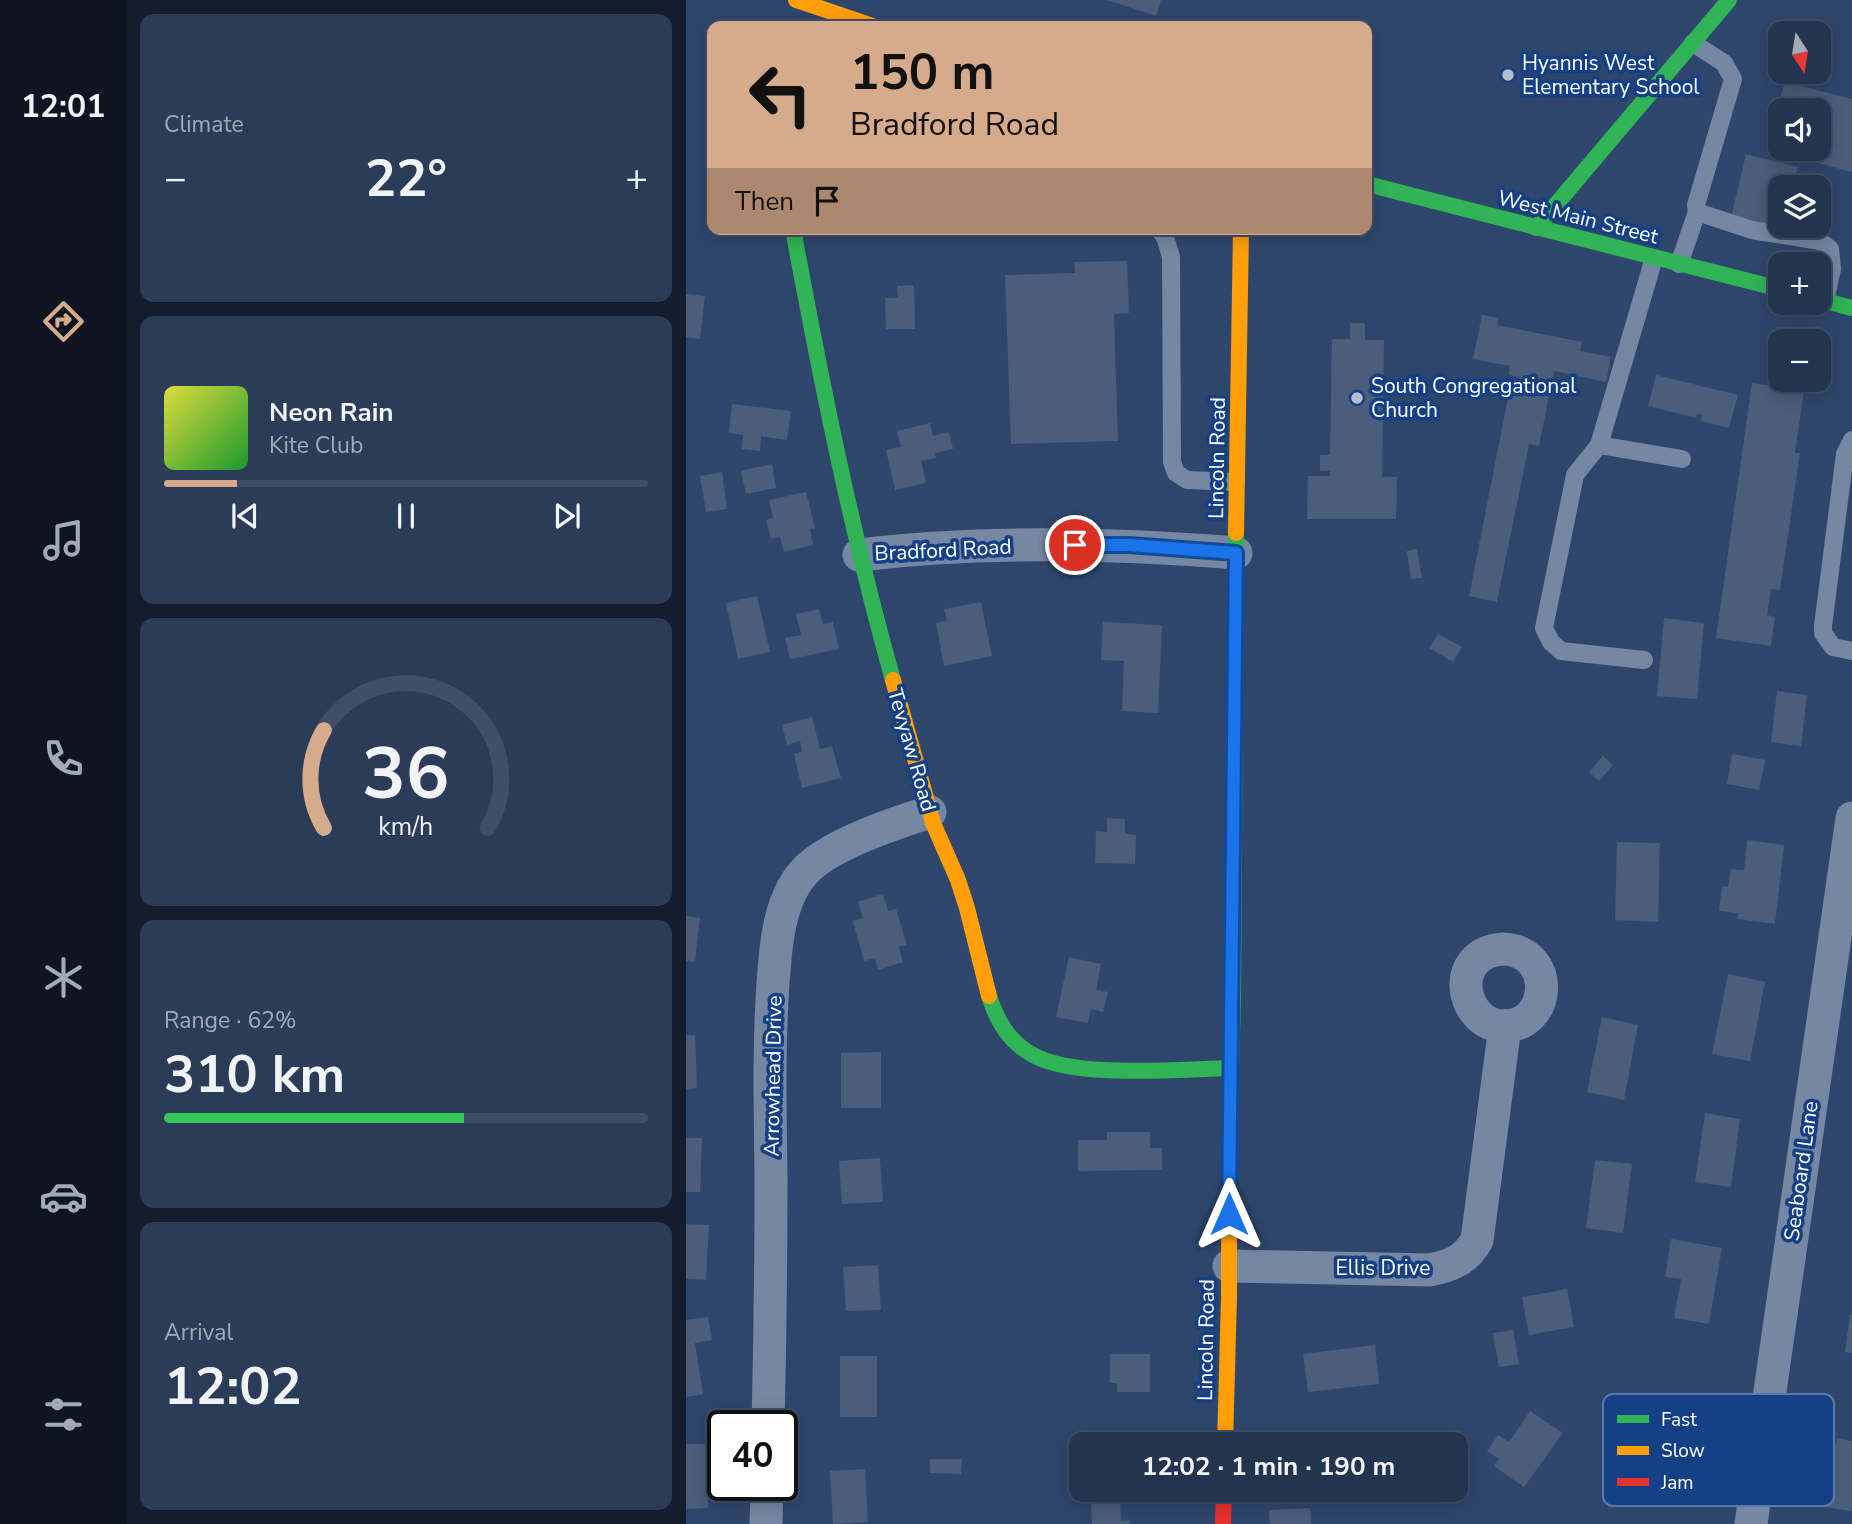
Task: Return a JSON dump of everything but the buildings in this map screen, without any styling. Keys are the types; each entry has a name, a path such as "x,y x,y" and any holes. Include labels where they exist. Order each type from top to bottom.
{"street":[{"path":"1536,228 1729,0"},
{"path":"807,8 855,21"},
{"name":"West Main Street","path":"1372,185 1768,286"},
{"name":"Tevyaw Road","path":"794,235 822,387 864,578 930,812 964,899 996,1017 1018,1044 1033,1055 1051,1062 1098,1070 1231,1068"},
{"name":"Lincoln Road","path":"1225,1432 1241,235"},
{"path":"1831,302 1852,308"},
{"name":"Bradford Road","path":"859,555 968,547 1048,545 1129,545 1236,553"},
{"name":"Arrowhead Drive","path":"769,1410 772,1302 772,1035 776,948 785,907 806,870 842,846 930,812"},
{"name":"Seaboard Lane","path":"1770,1394 1852,818"},
{"name":"Ellis Drive","path":"1229,1266 1429,1270 1445,1267 1466,1257 1477,1240 1505,1026"},
{"path":"766,1524 767,1501"},
{"path":"1223,1524 1224,1502"},
{"name":"Seaboard Lane","path":"1751,1524 1754,1506"}],"lane":[{"path":"1679,264 1697,212 1696,205 1734,79 1724,63 1693,43"},
{"path":"1697,212 1752,229 1820,241 1830,248 1830,252"},
{"path":"1164,235 1171,257 1172,462 1176,473 1187,480 1236,482"},
{"path":"1644,660 1561,650 1551,642 1544,628 1575,475 1599,445 1654,258"},
{"path":"1852,440 1845,454 1823,626 1823,633 1833,647 1852,651"},
{"path":"1599,445 1682,459"}],"traffic: fast":[{"path":"1536,228 1729,0"},
{"path":"1372,185 1768,286"},
{"path":"794,235 838,456 893,680"},
{"path":"1831,302 1852,308"},
{"path":"1229,1142 1233,999 1236,533"},
{"path":"989,996 1000,1022 1017,1044 1033,1055 1052,1062 1075,1067 1129,1071 1231,1068"}],"traffic: slow":[{"path":"796,0 858,21"},
{"path":"1236,533 1241,235"},
{"path":"893,680 933,823 967,908 989,996"},
{"path":"1225,1432 1229,1142"}],"traffic: jam":[{"path":"1223,1524 1224,1502"}],"place":[{"name":"Hyannis West Elementary School","path":"1508,75"},
{"name":"South Congregational Church","path":"1357,398"}],"route":[{"path":"1075,545 1129,545 1236,553 1229,1214"}]}
